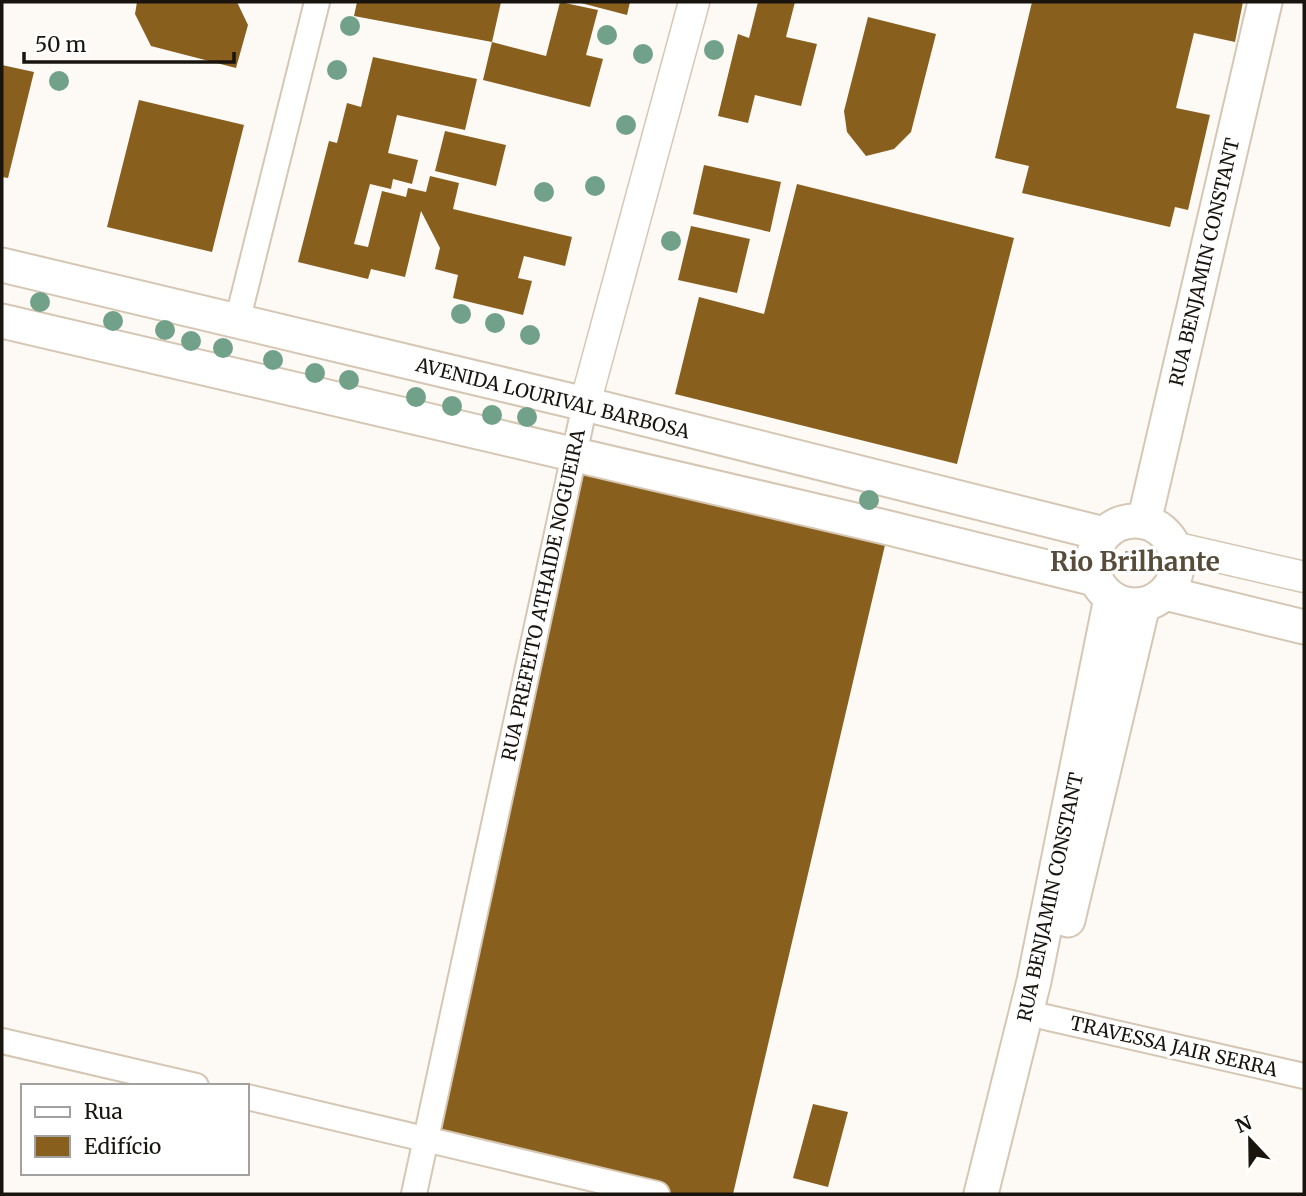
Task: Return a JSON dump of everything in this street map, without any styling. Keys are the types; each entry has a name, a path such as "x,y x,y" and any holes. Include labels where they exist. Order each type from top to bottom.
{"main road":[{"name":"RUA BENJAMIN CONSTANT","path":"1144,522 1265,2"},
{"name":"AVENIDA LOURIVAL BARBOSA","path":"2,265 585,404 1104,534"},
{"path":"2,321 573,453 1103,589 1121,603 1154,599 1304,627"},
{"path":"1103,589 1093,555 1104,534 1116,525 1144,522 1167,535 1174,547 1177,571 1154,599"},
{"name":"RUA BENJAMIN CONSTANT","path":"981,1194 1034,981 1103,589"},
{"name":"RUA BENJAMIN CONSTANT","path":"1002,1194 1045,1017 1154,599"}],"street":[{"path":"237,322 317,2"},
{"name":"RUA PREFEITO ATHAIDE NOGUEIRA","path":"414,1194 573,453 694,2"},
{"path":"1174,547 1304,577"},
{"name":"TRAVESSA JAIR SERRA","path":"1045,1017 1304,1076"},
{"path":"2,1041 187,1084"},
{"path":"248,1097 657,1194"}],"building":[{"path":"137,2 237,2 248,25 236,68 151,46 135,14"},
{"path":"357,2 501,2 492,42 354,16"},
{"path":"560,2 598,10 586,55 603,59 590,107 483,80 492,42 546,56"},
{"path":"577,2 630,2 627,15"},
{"path":"758,2 795,2 786,37 817,44 801,106 755,95 748,123 718,116 738,34 749,38"},
{"path":"1032,2 1243,2 1235,42 1194,33 1176,108 1210,115 1188,210 1175,207 1170,227 1022,193 1029,166 995,158"},
{"path":"868,17 936,34 911,132 894,149 866,156 847,132 844,111"},
{"path":"373,57 477,79 465,130 397,115 388,153 418,160 412,184 393,179 391,189 370,184 354,244 368,247 382,191 406,197 408,188 426,192 430,176 459,183 453,209 572,237 565,266 524,256 518,278 532,281 523,315 453,298 458,275 435,269 440,248 421,211 405,277 371,269 368,279 298,262 329,141 337,143 347,103 361,107"},
{"path":"2,65 34,72 8,178 2,177"},
{"path":"139,100 244,125 212,252 107,227"},
{"path":"445,131 506,145 496,186 435,171"},
{"path":"704,165 781,182 770,232 693,214"},
{"path":"797,184 1014,238 957,464 675,394 699,297 764,314"},
{"path":"691,226 750,239 737,293 678,280"},
{"path":"573,453 889,528 733,1194 657,1194 426,1139"},
{"path":"813,1104 848,1112 828,1187 793,1178"}],"district":[{"name":"Rio Brilhante","path":"1135,562"}]}
